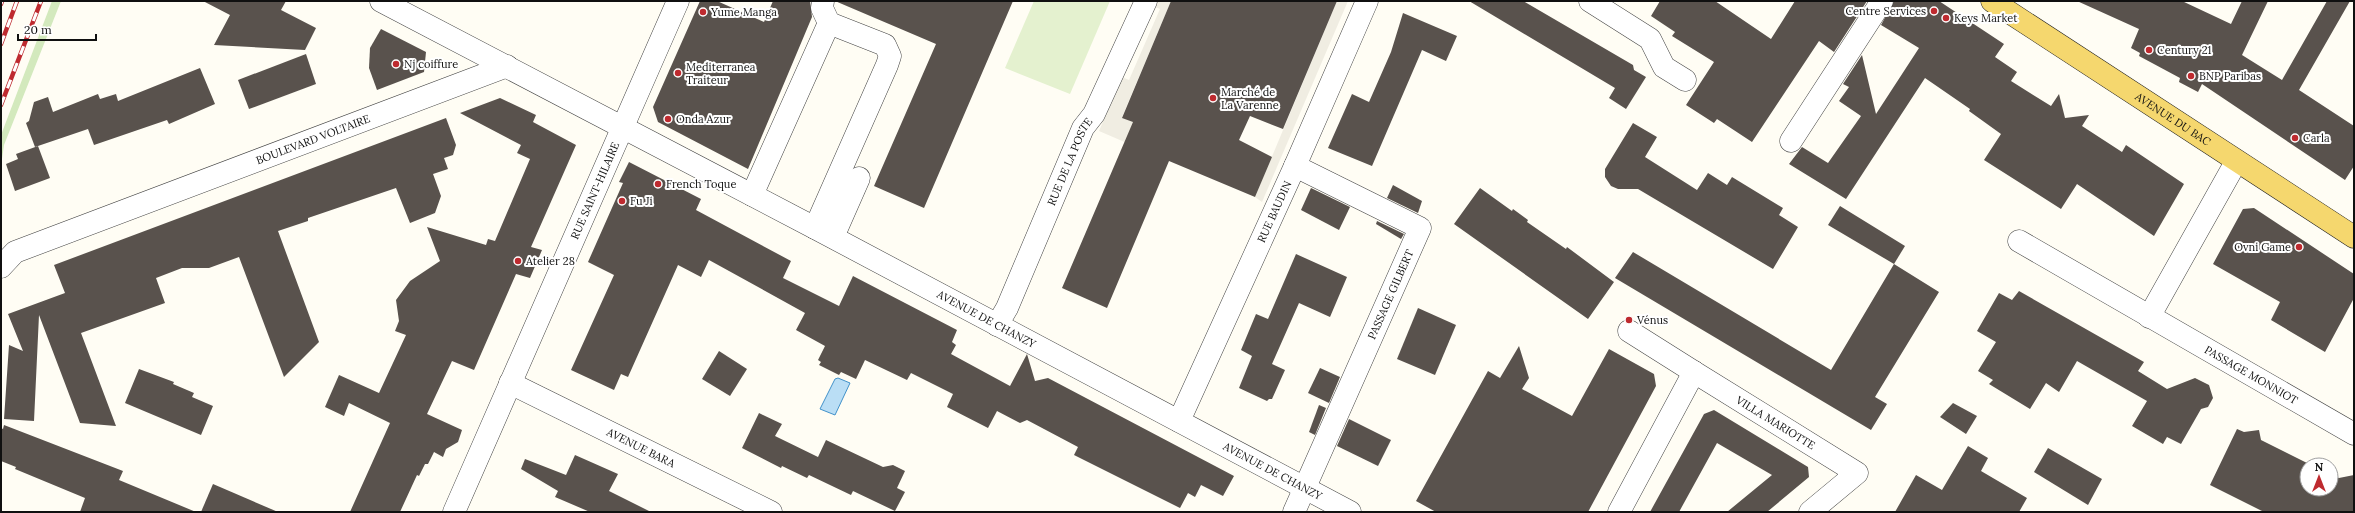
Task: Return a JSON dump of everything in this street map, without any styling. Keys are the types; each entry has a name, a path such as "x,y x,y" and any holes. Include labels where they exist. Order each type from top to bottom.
{"main road":[{"name":"AVENUE DU BAC","path":"1992,1 2236,162 2354,237"}],"street":[{"path":"381,1 623,127"},
{"name":"RUE SAINT-HILAIRE","path":"454,512 678,1"},
{"path":"823,1 822,8 829,23 885,45 890,56 824,233"},
{"name":"RUE DE LA POSTE","path":"997,325 1007,308 1083,128 1094,114 1146,1"},
{"name":"RUE BAUDIN","path":"1179,421 1295,166 1366,1"},
{"path":"1590,1 1650,39 1664,67 1685,80"},
{"path":"1791,142 1882,1"},
{"path":"752,195 829,23"},
{"name":"BOULEVARD VOLTAIRE","path":"1,267 15,252 506,66"},
{"name":"AVENUE DE CHANZY","path":"623,127 1350,512"},
{"path":"2149,317 2236,162"},
{"name":"PASSAGE GILBERT","path":"1295,166 1420,228 1304,488"},
{"path":"824,233 859,178"},
{"name":"PASSAGE MONNIOT","path":"2019,241 2354,434"},
{"name":"VILLA MARIOTTE","path":"1629,332 1857,473 1810,512"},
{"path":"1619,512 1694,372"},
{"name":"AVENUE BARA","path":"510,383 771,512"},
{"path":"1294,512 1304,488"}],"green space":[{"path":"52,1 61,1 4,145 1,166 1,135"},
{"path":"1034,1 1110,1 1070,94 1005,68"}],"shaded area":[{"path":"1155,1 1171,1 1122,117 1173,139 1164,159 1099,131 1122,77 1129,80 1160,9 1153,6"},
{"path":"1337,1 1348,1 1262,202 1255,197"}],"water":[{"path":"838,378 850,383 835,415 820,409 835,379"}],"building":[{"path":"203,1 286,1 281,10 316,28 305,50 214,45 230,15"},
{"path":"700,1 717,1 764,22 773,1 810,1 812,17 748,169 658,122 653,107"},
{"path":"835,1 1013,1 924,208 874,186 936,44"},
{"name":"Marché de La Varenne","path":"1171,1 1337,1 1283,129 1250,116 1239,140 1272,157 1255,197 1169,161 1107,308 1062,288 1133,122 1122,118"},
{"path":"1469,1 1523,1 1633,65 1634,70 1646,77 1626,109 1609,98 1615,88"},
{"path":"1660,1 1715,1 1771,39 1795,1 1867,1 1834,52 1819,41 1752,142 1717,119 1714,123 1686,105 1714,62 1672,36 1675,32 1651,16"},
{"path":"1894,1 1939,1 2004,44 1995,57 2017,72 2011,81 2051,106 2059,94 2065,118 2089,115 2082,126 2122,152 2126,145 2184,184 2154,236 2077,184 2061,209 1984,160 2001,134 1969,111 1970,109 1925,78 1846,199 1789,164 1802,147 1828,163 1861,116 1839,101 1849,87 1843,84 1862,55 1876,114 1919,48 1881,25"},
{"path":"2077,1 2182,1 2231,24 2242,1 2268,1 2242,55 2282,80 2327,1 2350,1 2299,90 2354,126 2354,166 2345,180 2202,84 2198,92 2179,82 2180,78 2139,56 2140,53 2131,48 2139,29"},
{"path":"1403,13 1457,36 1446,61 1422,50 1372,166 1328,148 1352,94 1369,102 1391,52"},
{"path":"381,29 426,52 424,72 377,90 369,68 370,48"},
{"path":"306,54 316,84 249,109 238,80"},
{"path":"200,68 215,104 169,124 167,120 94,145 88,129 35,147 26,123 29,121 34,102 48,97 53,112 98,94 100,99 116,94 118,101"},
{"path":"500,98 536,115 533,122 576,145 531,247 542,250 530,278 516,274 474,370 452,361 427,414 462,430 458,442 446,449 443,457 434,452 428,464 425,464 419,476 417,475 400,512 350,512 390,423 349,403 344,416 325,407 339,375 379,393 406,335 395,331 399,321 396,300 410,281 440,261 427,227 486,245 488,239 495,241 530,159 517,153 521,145 460,113"},
{"path":"446,118 456,145 453,155 444,158 448,169 433,174 441,196 435,213 410,223 396,188 308,218 308,221 278,231 319,342 284,377 239,257 209,268 182,268 156,278 165,303 81,333 116,426 80,423 39,315 34,421 4,419 9,345 23,351 8,314 65,293 54,265"},
{"path":"1633,123 1657,137 1645,157 1697,190 1708,173 1727,185 1732,177 1783,208 1779,215 1798,227 1773,269 1638,189 1618,189 1611,186 1605,177 1605,169"},
{"path":"38,146 50,178 15,191 6,164 18,159 16,154"},
{"path":"629,162 701,199 696,210 791,261 783,278 839,306 853,276 957,330 952,342 956,345 951,354 1010,386 1027,354 1035,381 1048,378 1234,476 1223,496 1201,485 1195,497 1188,493 1180,508 1074,455 1078,447 1027,420 1020,423 997,411 988,428 947,407 953,394 911,373 907,380 865,360 856,379 841,372 839,375 819,365 821,362 818,360 825,346 796,330 805,313 709,260 701,277 678,265 628,377 621,374 614,390 571,370 614,275 588,262 623,183 619,182"},
{"path":"1393,185 1422,201 1418,213 1387,198"},
{"path":"1311,188 1350,207 1339,230 1301,210"},
{"path":"1480,188 1512,211 1513,209 1528,220 1527,222 1566,249 1567,247 1614,282 1588,319 1454,224"},
{"path":"1840,206 1905,246 1894,264 1828,225"},
{"path":"2254,208 2354,274 2354,298 2325,352 2271,320 2280,302 2213,264 2243,209"},
{"path":"1377,221 1404,234 1401,239 1376,224"},
{"path":"1633,252 1831,370 1894,264 1939,292 1875,397 1887,404 1871,430 1615,278"},
{"path":"1296,254 1347,277 1330,317 1299,303 1272,364 1285,370 1272,399 1267,401 1239,388 1252,356 1241,350 1256,314 1268,319"},
{"path":"2019,291 2144,362 2138,371 2167,389 2195,378 2209,385 2213,398 2208,407 2201,409 2181,444 2167,437 2163,444 2132,426 2147,401 2077,361 2059,392 2046,383 2030,409 1989,384 1993,380 1978,371 1996,342 1977,331 1999,293 2012,300"},
{"path":"1418,308 1456,325 1435,375 1397,359"},
{"path":"1519,346 1529,378 1522,389 1572,416 1609,349 1654,374 1656,386 1588,512 1436,512 1416,501 1488,371 1500,378"},
{"path":"719,351 747,369 730,396 702,379"},
{"path":"1320,368 1340,377 1329,403 1308,393"},
{"path":"139,369 174,382 173,384 194,393 192,397 213,406 201,435 125,403"},
{"path":"1953,403 1977,416 1966,434 1940,417"},
{"path":"1319,405 1326,408 1315,435 1309,432"},
{"path":"1714,410 1808,467 1809,477 1767,512 1727,512 1772,475 1717,443 1679,512 1650,512 1704,414"},
{"path":"759,413 782,424 775,436 818,457 826,440 883,467 893,465 905,471 897,488 905,492 895,511 853,491 851,495 809,475 807,478 782,466 781,468 742,448"},
{"path":"1349,419 1391,440 1378,466 1337,446"},
{"path":"4,425 123,471 119,480 196,512 80,512 85,498 15,469 16,467 1,461 1,428 3,429"},
{"path":"2237,429 2244,432 2259,430 2261,440 2299,459 2299,497 2339,497 2339,478 2354,475 2354,512 2264,512 2210,485"},
{"path":"1968,446 1988,458 1981,471 2027,498 2019,512 1895,512 1916,475 1942,490"},
{"path":"2048,448 2102,479 2088,505 2034,472"},
{"path":"575,455 618,474 609,491 651,512 590,512 555,497 558,491 521,469 525,459 566,475"},
{"path":"213,484 278,512 201,512"}],"railway":[{"path":"1,44 17,1"},
{"path":"1,105 41,1"}],"place":[{"name":"Centre Services","path":"1934,11"},
{"name":"Yume Manga","path":"703,12"},
{"name":"Keys Market","path":"1946,18"},
{"name":"Century 21","path":"2149,50"},
{"name":"Nj coiffure","path":"396,64"},
{"name":"Mediterranea Traiteur","path":"678,73"},
{"name":"BNP Paribas","path":"2191,76"},
{"name":"Marché de La Varenne","path":"1213,98"},
{"name":"Onda Azur","path":"668,119"},
{"name":"Carla","path":"2295,138"},
{"name":"French Toque","path":"658,184"},
{"name":"Fu Ji","path":"622,201"},
{"name":"Ovni Game","path":"2299,247"},
{"name":"Atelier 28","path":"518,261"},
{"name":"Vénus","path":"1629,320"}]}
